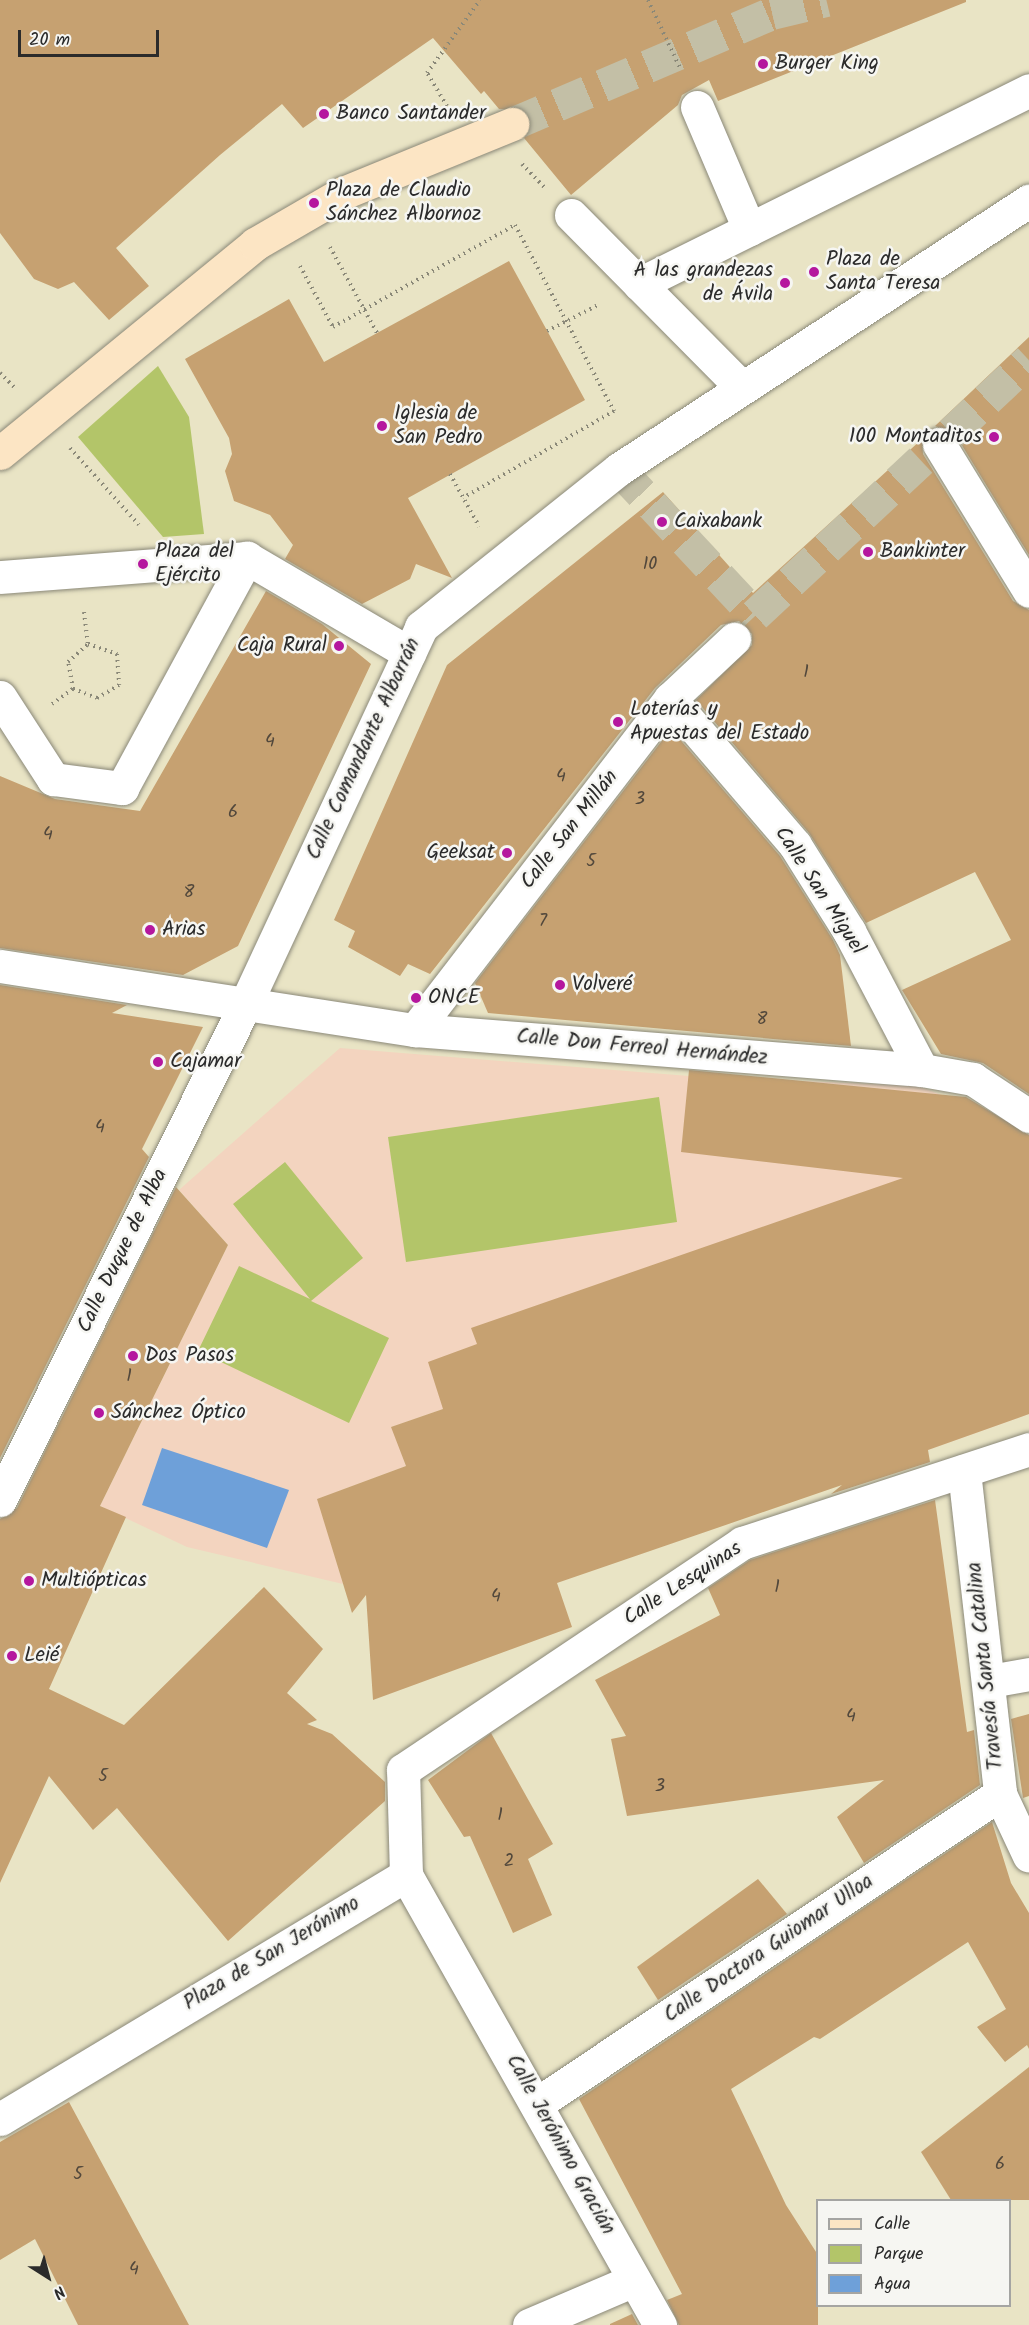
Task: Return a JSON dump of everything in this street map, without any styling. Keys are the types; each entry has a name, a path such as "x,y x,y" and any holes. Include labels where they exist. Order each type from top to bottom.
{"street":[{"path":"639,284 1029,90"},
{"path":"697,107 749,229"},
{"path":"0,453 42,416 165,317 280,230 343,193 512,124"},
{"path":"571,215 742,388 1029,201"},
{"name":"Calle Comandante Albarrán","path":"246,1003 421,627 620,469 742,388"},
{"path":"937,446 1029,591"},
{"path":"0,697 53,779 122,788 247,558"},
{"path":"0,577 247,558 409,653"},
{"name":"Calle San Millán","path":"416,1030 670,699 734,639"},
{"name":"Calle San Miguel","path":"670,699 795,845 849,931 922,1071"},
{"name":"Calle Don Ferreol Hernández","path":"0,966 416,1030 922,1071 973,1079 1029,1116"},
{"name":"Calle Duque de Alba","path":"0,1500 246,1003"},
{"name":"Calle Lesquinas","path":"406,1875 403,1770 742,1543 1029,1449"},
{"name":"Travesía Santa Catalina","path":"964,1471 990,1681 1000,1794 1029,1856"},
{"path":"990,1681 1029,1674"},
{"name":"Calle Doctora Guiomar Ulloa","path":"538,2103 1000,1794"},
{"name":"Calle Jerónimo Gracián","path":"406,1875 538,2103 660,2325"},
{"name":"Plaza de San Jerónimo","path":"0,2119 138,2033 406,1875"},
{"path":"529,2325 634,2280"}],"path":[{"path":"427,73 480,0"},
{"path":"648,0 665,32"},
{"path":"280,230 333,327 515,225 614,411 463,498"},
{"path":"326,240 377,333"},
{"path":"547,331 639,284"},
{"path":"42,416 172,563"},
{"path":"450,474 500,564"},
{"path":"88,644 117,654 119,685 97,698 73,689 68,662 88,644"}],"shaded area":[{"path":"340,1048 689,1076 918,1086 1008,1120 1029,1137 1029,1414 823,1487 443,1409 392,1427 406,1466 318,1499 343,1584 187,1547 100,1506 228,1245 179,1190"}],"green space":[{"path":"158,366 189,417 204,534 163,537 78,437"},
{"path":"659,1097 677,1222 406,1262 388,1137"},
{"path":"285,1162 363,1258 311,1301 389,1338 349,1423 198,1351 239,1266 310,1299 233,1204"}],"water":[{"path":"162,1448 289,1490 267,1548 142,1505"}],"building":[{"path":"0,0 966,0 966,2 718,101 709,80 682,95 678,105 571,195 524,138 531,126 524,110 499,109 484,91 481,94 433,38 303,128 282,104 220,155 116,248 149,286 109,320 74,282 58,289 34,279 0,233"},
{"name":"Iglesia de San Pedro","path":"509,261 585,400 408,498 452,578 416,564 410,579 362,604 285,559 293,545 270,515 234,501 225,471 232,454 229,438 185,359 289,299 324,362"},
{"path":"1029,337 1029,555 955,434 935,426"},
{"path":"922,439 923,454 1013,601 1029,610 1029,1094 983,1063 941,1054 902,990 1011,940 975,872 866,923 809,833 696,700 752,645 752,634 739,621 721,625 655,688 430,974 408,964 400,976 348,947 355,931 334,920 447,665 663,492 753,593"},
{"path":"266,591 322,624 371,664 238,946 183,975 0,948 0,776 55,799 140,811"},
{"path":"671,729 780,856 833,940 840,955 851,1046 488,1013 475,983"},
{"path":"0,985 127,1005 112,1013 203,1027 142,1149 149,1157 0,1458"},
{"path":"689,1070 966,1097 1029,1135 1029,1414 928,1450 930,1462 831,1494 842,1485 557,1583 572,1627 373,1700 366,1595 352,1613 317,1499 406,1466 391,1427 443,1409 428,1362 477,1344 471,1328 903,1178 681,1152"},
{"path":"176,1187 228,1245 100,1506 126,1517 49,1689 124,1725 264,1587 323,1649 287,1693 317,1720 307,1724 332,1734 385,1782 385,1801 228,1941 117,1808 93,1830 49,1776 0,1883 0,1519 17,1508"},
{"path":"935,1500 967,1732 974,1730 980,1785 864,1863 837,1817 884,1780 627,1816 611,1739 626,1736 595,1680 720,1615 708,1588 750,1560"},
{"path":"1029,1714 1029,1796 1023,1798 1011,1719"},
{"path":"491,1733 553,1844 528,1859 552,1915 513,1933 470,1836 464,1837 428,1780"},
{"path":"992,1822 1011,1883 1029,1913 1029,2049 1027,2045 1005,2062 977,2027 1006,2009 968,1942 820,2039 814,2037 731,2089 786,2205 816,2252 818,2325 679,2325 667,2300 682,2294 579,2099"},
{"path":"758,1879 787,1914 658,2000 637,1967"},
{"path":"1029,2067 1029,2200 950,2199 921,2152"},
{"path":"69,2102 189,2325 78,2325 35,2239 0,2260 0,2142"},
{"path":"632,2314 638,2325 610,2325 610,2324"}],"tunnel":[{"path":"512,124 772,13 826,0"},
{"path":"951,433 1029,360"},
{"path":"619,469 755,615 921,460"}],"place":[{"name":"Burger King","path":"763,64"},
{"name":"Banco Santander","path":"324,114"},
{"name":"Plaza de Claudio Sánchez Albornoz","path":"314,203"},
{"name":"Plaza de Santa Teresa","path":"814,272"},
{"name":"A las grandezas de Ávila","path":"785,283"},
{"name":"Iglesia de San Pedro","path":"382,426"},
{"name":"100 Montaditos","path":"994,437"},
{"name":"Caixabank","path":"662,522"},
{"name":"Bankinter","path":"868,552"},
{"name":"Plaza del Ejército","path":"143,564"},
{"name":"Caja Rural","path":"339,646"},
{"name":"Loterías y Apuestas del Estado","path":"618,722"},
{"name":"Geeksat","path":"507,853"},
{"name":"Arias","path":"150,930"},
{"name":"Volveré","path":"560,985"},
{"name":"ONCE","path":"416,998"},
{"name":"Cajamar","path":"158,1062"},
{"name":"Dos Pasos","path":"133,1356"},
{"name":"Sánchez Óptico","path":"99,1413"},
{"name":"Multiópticas","path":"29,1581"},
{"name":"Leié","path":"12,1656"}]}
